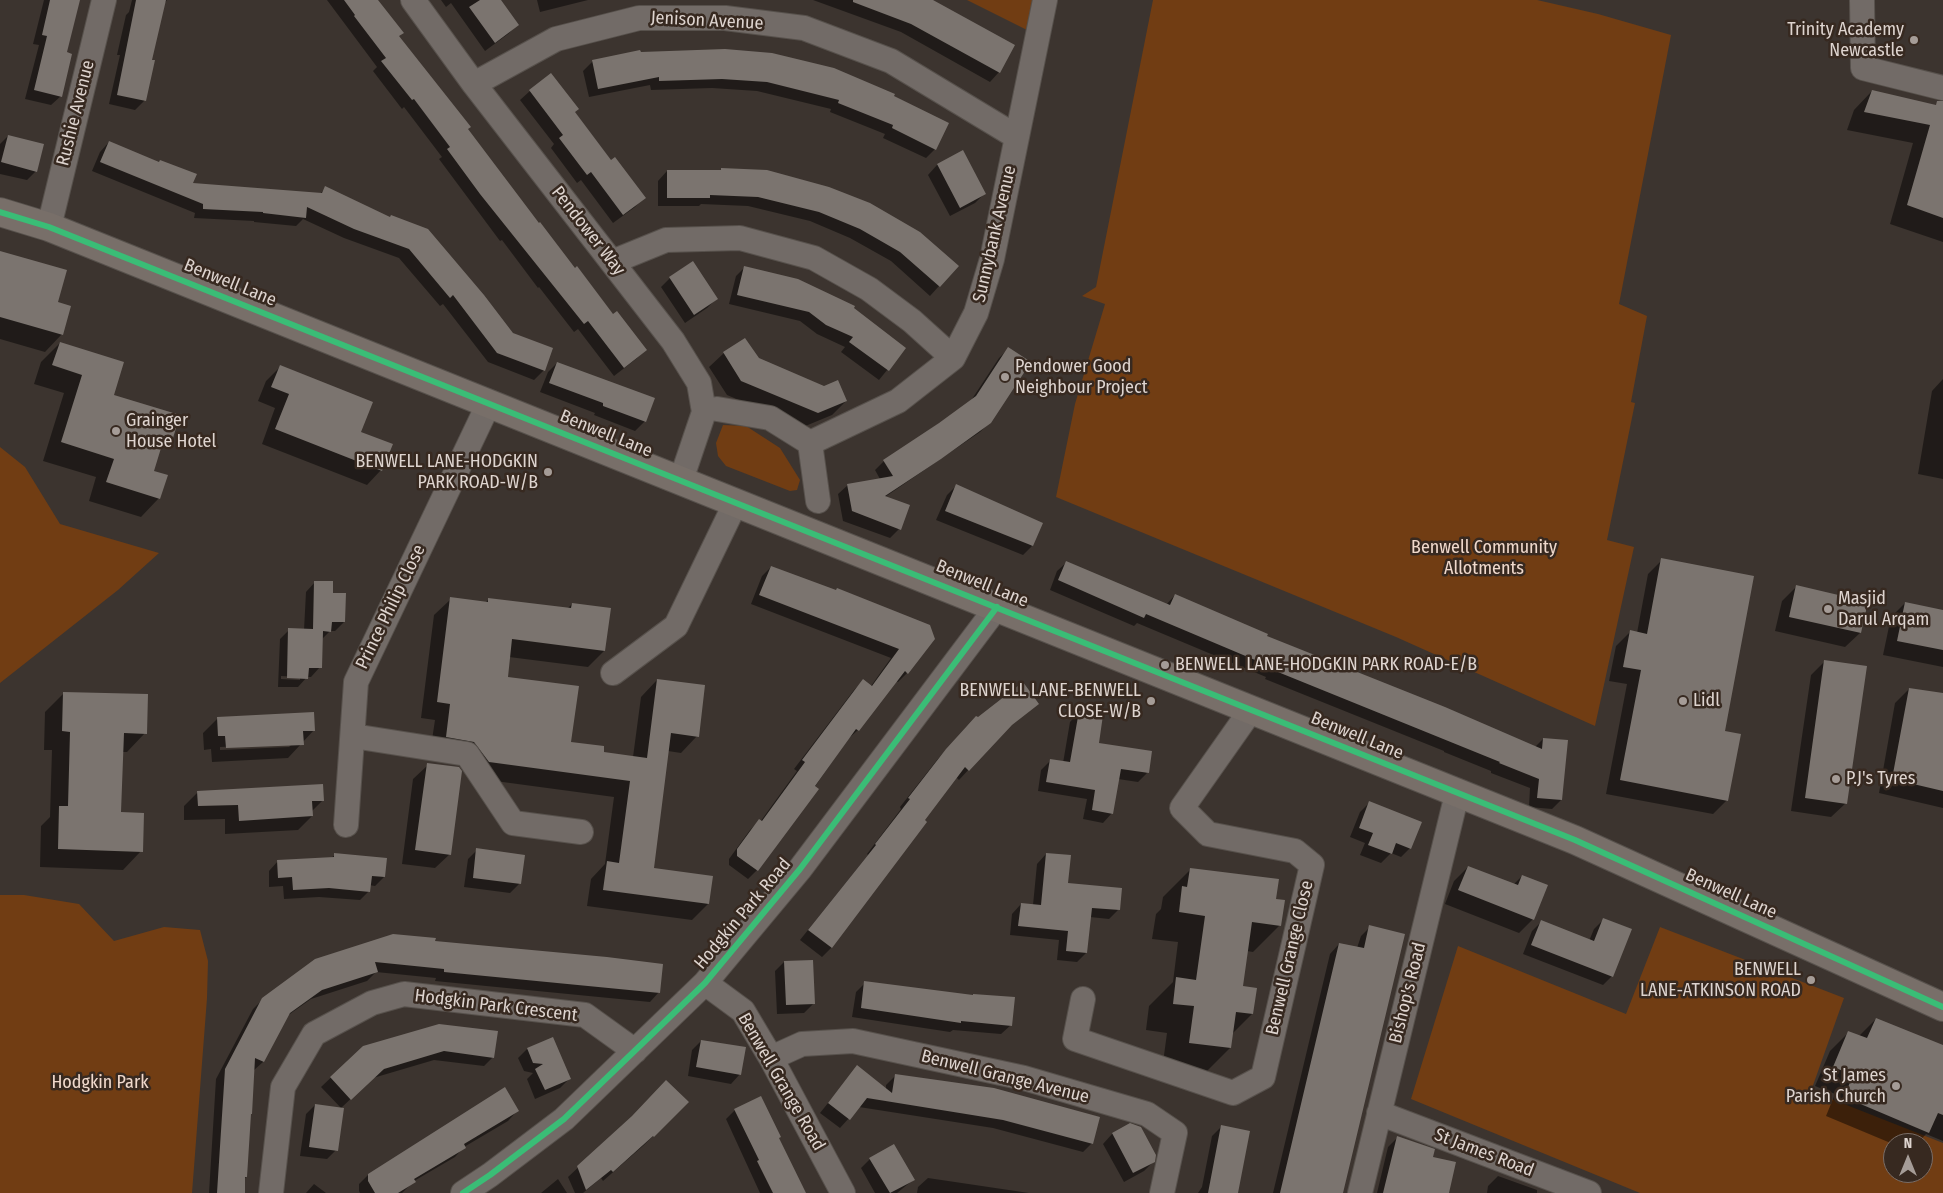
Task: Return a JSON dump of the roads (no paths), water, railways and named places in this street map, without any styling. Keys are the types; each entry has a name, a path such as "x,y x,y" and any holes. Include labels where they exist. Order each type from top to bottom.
{"main road":[{"name":"Benwell Lane","path":"0,212 49,227 1575,840 1943,1007"}],"street":[{"name":"Rushie Avenue","path":"49,227 104,0"},
{"name":"Pendower Way","path":"413,0 474,84 673,341 699,383 704,412 681,480"},
{"name":"Sunnybank Avenue","path":"810,443 898,401 953,358 976,313 992,259 1045,0"},
{"path":"1862,0 1863,68 1943,88"},
{"name":"Jenison Avenue","path":"474,84 556,39 638,18 725,18 804,28 890,61 1017,137"},
{"path":"612,262 666,240 740,238 814,258 869,289 912,321 953,358"},
{"name":"Prince Philip Close","path":"346,825 356,682 489,403"},
{"path":"717,409 770,418 810,443 818,501"},
{"path":"613,673 676,626 736,502"},
{"name":"Hodgkin Park Road","path":"463,1193 564,1119 705,983 800,869 997,607"},
{"name":"Benwell Grange Close","path":"1083,999 1075,1039 1233,1093 1263,1077 1312,865 1295,851 1208,834 1182,808 1252,710"},
{"path":"352,736 467,754 513,823 581,832"},
{"name":"Bishop's Road","path":"1360,1193 1457,794"},
{"name":"Benwell Grange Road","path":"705,983 743,1010 771,1058 843,1193"},
{"name":"Hodgkin Park Crescent","path":"271,1193 283,1087 314,1034 372,1003 404,994 585,1015 635,1051"},
{"name":"Benwell Grange Avenue","path":"771,1058 802,1044 853,1041 1024,1078 1147,1114 1175,1133 1162,1193"},
{"name":"St James Road","path":"1380,1113 1589,1193"}],"place":[{"name":"Trinity Academy Newcastle","path":"1914,40"},
{"name":"Pendower Good Neighbour Project","path":"1005,377"},
{"name":"Grainger House Hotel","path":"116,431"},
{"name":"BENWELL LANE-HODGKIN PARK ROAD-W/B","path":"548,472"},
{"name":"Masjid Darul Arqam","path":"1828,609"},
{"name":"BENWELL LANE-HODGKIN PARK ROAD-E/B","path":"1165,665"},
{"name":"BENWELL LANE-BENWELL CLOSE-W/B","path":"1151,701"},
{"name":"Lidl","path":"1683,701"},
{"name":"P.J's Tyres","path":"1836,779"},
{"name":"BENWELL LANE-ATKINSON ROAD","path":"1811,980"},
{"name":"St James Parish Church","path":"1896,1086"}],"park label":[{"name":"Benwell Community Allotments","path":"1484,558"},
{"name":"Hodgkin Park","path":"100,1083"}]}
